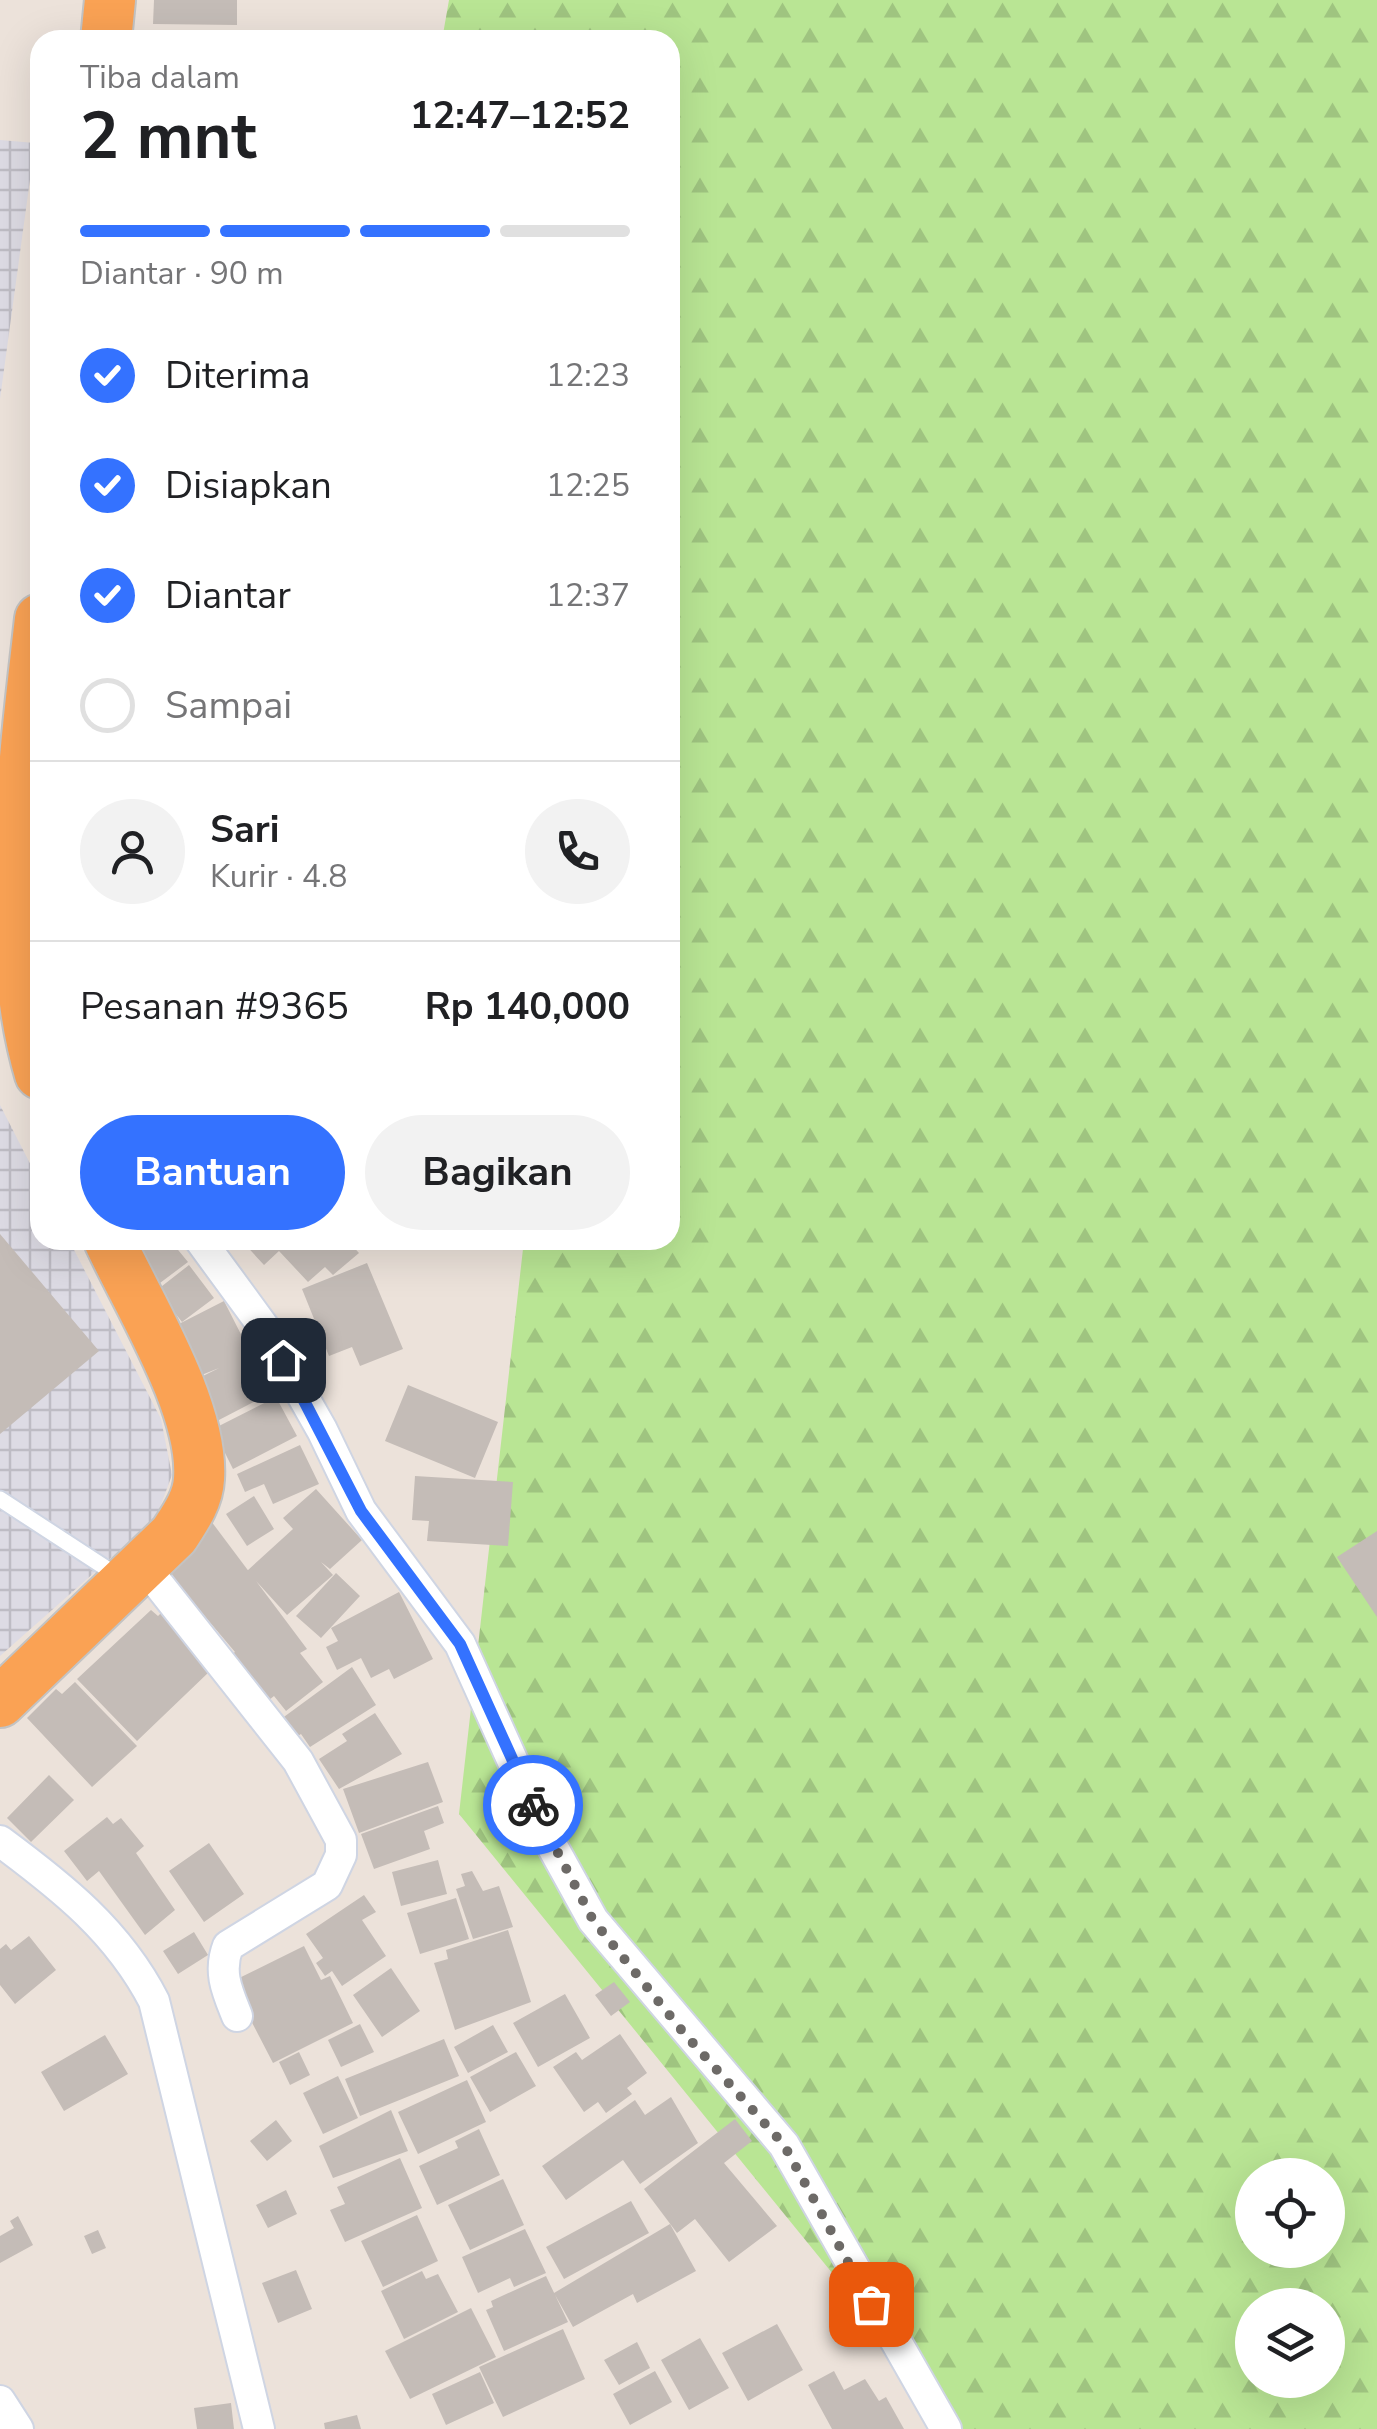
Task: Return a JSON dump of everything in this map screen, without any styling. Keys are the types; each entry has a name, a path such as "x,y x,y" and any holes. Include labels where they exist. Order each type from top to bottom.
{"highway":[{"path":"107,30 110,0"},
{"path":"30,688 10,826 8,933 30,1030"},
{"path":"0,1702 174,1536 191,1508 199,1480 196,1441 180,1392 114,1250"}],"street":[{"path":"207,1250 263,1326 322,1430 361,1511 460,1644 546,1834 593,1920 683,2032 784,2145 946,2429"},
{"path":"136,1574 298,1761 341,1840 342,1855 327,1885 228,1946 222,1961 223,1980 236,2016"},
{"path":"0,1842 58,1884 102,1925 136,1964 154,2001 259,2429"},
{"path":"0,2401 18,2429"}],"lane":[{"path":"0,1499 136,1574"}],"shaded area":[{"path":"0,140 30,143 30,180 0,399"},
{"path":"0,1105 30,1164 30,1250 74,1250 161,1419 172,1475 156,1518 0,1656"}],"green space":[{"path":"449,0 1377,0 1377,2429 959,2429 459,1814 523,1250 680,1250 680,30 444,30"}],"building":[{"path":"154,0 237,0 237,25 153,24"},
{"path":"0,1234 99,1351 0,1434"},
{"path":"139,1250 178,1250 188,1262 160,1283"},
{"path":"250,1250 359,1253 333,1275 325,1267 308,1282 279,1251 264,1265"},
{"path":"367,1263 403,1349 360,1366 352,1347 329,1356 302,1289"},
{"path":"189,1265 214,1298 182,1322 157,1290"},
{"path":"224,1301 271,1393 217,1421 195,1380 219,1368 199,1376 173,1327"},
{"path":"408,1385 498,1422 475,1478 385,1441"},
{"path":"276,1397 297,1436 233,1469 213,1429"},
{"path":"300,1445 319,1484 273,1504 264,1484 245,1492 237,1474"},
{"path":"415,1476 513,1482 508,1546 427,1541 429,1521 412,1520"},
{"path":"316,1489 362,1540 330,1569 321,1562 333,1575 287,1615 247,1571 293,1529 283,1518"},
{"path":"254,1496 274,1529 247,1546 226,1514"},
{"path":"211,1521 307,1649 300,1653 323,1682 286,1711 274,1696 264,1704 228,1657 235,1652 165,1569"},
{"path":"1377,1531 1377,1617 1337,1557"},
{"path":"336,1573 360,1596 321,1638 296,1616"},
{"path":"399,1592 433,1659 394,1679 389,1669 371,1678 361,1658 337,1670 326,1647 338,1641 331,1628"},
{"path":"165,1609 204,1651 197,1658 210,1671 137,1741 77,1679 151,1610 158,1616"},
{"path":"352,1667 376,1705 310,1747 301,1734 290,1741 277,1722"},
{"path":"75,1682 137,1746 92,1787 27,1718 56,1689 62,1694"},
{"path":"375,1713 402,1754 339,1789 319,1759 347,1741 342,1734"},
{"path":"428,1762 443,1802 359,1833 343,1789"},
{"path":"49,1775 74,1800 31,1842 7,1818"},
{"path":"438,1806 444,1823 424,1831 430,1849 374,1869 361,1834"},
{"path":"107,1817 113,1824 121,1818 144,1846 136,1853 175,1910 145,1935 99,1871 87,1881 64,1851"},
{"path":"209,1843 244,1894 204,1922 169,1871"},
{"path":"438,1860 447,1894 401,1906 392,1872"},
{"path":"472,1871 483,1891 499,1886 513,1927 473,1939 456,1889 465,1886 461,1874"},
{"path":"364,1895 376,1912 362,1920 386,1956 342,1986 332,1971 325,1976 316,1963 323,1958 306,1934"},
{"path":"456,1898 469,1939 420,1954 407,1913"},
{"path":"508,1930 531,2002 455,2030 434,1963 448,1959 446,1950"},
{"path":"194,1932 208,1955 178,1974 163,1951"},
{"path":"29,1936 56,1970 15,2004 0,1985 0,1949 6,1944 11,1950"},
{"path":"304,1946 321,1980 330,1976 353,2023 273,2063 231,1982"},
{"path":"391,1968 420,2011 382,2037 353,1995"},
{"path":"614,1982 630,2002 611,2016 595,1995"},
{"path":"565,1994 590,2038 538,2067 513,2023"},
{"path":"360,2024 374,2052 341,2067 328,2040"},
{"path":"493,2025 508,2052 468,2073 454,2047"},
{"path":"620,2034 647,2073 627,2088 632,2094 606,2113 598,2102 584,2112 553,2067 576,2052 582,2060"},
{"path":"105,2035 128,2074 64,2111 41,2072"},
{"path":"444,2039 459,2076 360,2116 345,2079"},
{"path":"299,2052 310,2075 290,2085 279,2062"},
{"path":"516,2052 536,2086 490,2112 470,2077"},
{"path":"338,2076 358,2118 323,2134 303,2093"},
{"path":"467,2080 486,2122 418,2154 398,2112"},
{"path":"671,2097 698,2143 640,2184 623,2160 566,2200 542,2166 635,2100 645,2115"},
{"path":"391,2110 408,2151 333,2178 319,2146"},
{"path":"735,2119 752,2141 724,2163 777,2226 729,2262 695,2219 677,2233 644,2189"},
{"path":"276,2120 292,2141 267,2161 250,2141"},
{"path":"479,2129 500,2175 437,2205 419,2166 458,2148 455,2141"},
{"path":"400,2158 422,2208 345,2242 330,2210 345,2204 337,2187"},
{"path":"503,2179 524,2225 470,2250 448,2205"},
{"path":"286,2190 297,2214 268,2228 256,2205"},
{"path":"631,2201 649,2233 564,2279 546,2247"},
{"path":"417,2215 438,2261 383,2287 361,2241"},
{"path":"18,2216 33,2245 0,2263 0,2236 14,2228 10,2221"},
{"path":"670,2224 696,2271 637,2303 633,2294 573,2327 554,2293"},
{"path":"525,2229 546,2273 514,2287 510,2278 478,2293 462,2257"},
{"path":"98,2230 106,2248 92,2254 84,2236"},
{"path":"296,2270 312,2309 278,2323 262,2283"},
{"path":"422,2271 426,2279 438,2274 458,2312 404,2339 381,2291"},
{"path":"546,2276 568,2322 504,2351 486,2310 493,2307 491,2301"},
{"path":"471,2308 496,2357 410,2399 385,2351"},
{"path":"777,2324 803,2370 748,2401 722,2353"},
{"path":"563,2329 585,2379 503,2417 479,2367"},
{"path":"700,2338 729,2388 689,2410 661,2360"},
{"path":"637,2342 650,2368 619,2385 604,2360"},
{"path":"655,2371 672,2402 630,2425 613,2394"},
{"path":"834,2371 844,2390 865,2379 879,2401 886,2397 904,2429 832,2429 808,2385"},
{"path":"480,2372 494,2403 446,2425 432,2394"},
{"path":"231,2403 234,2429 197,2429 194,2408"},
{"path":"357,2415 361,2429 325,2429 324,2423"}],"way so far":[{"path":"533,1805 593,1920 683,2032 758,2111 784,2145 871,2304"}],"route":[{"path":"283,1360 361,1511 460,1644 533,1805"}]}
